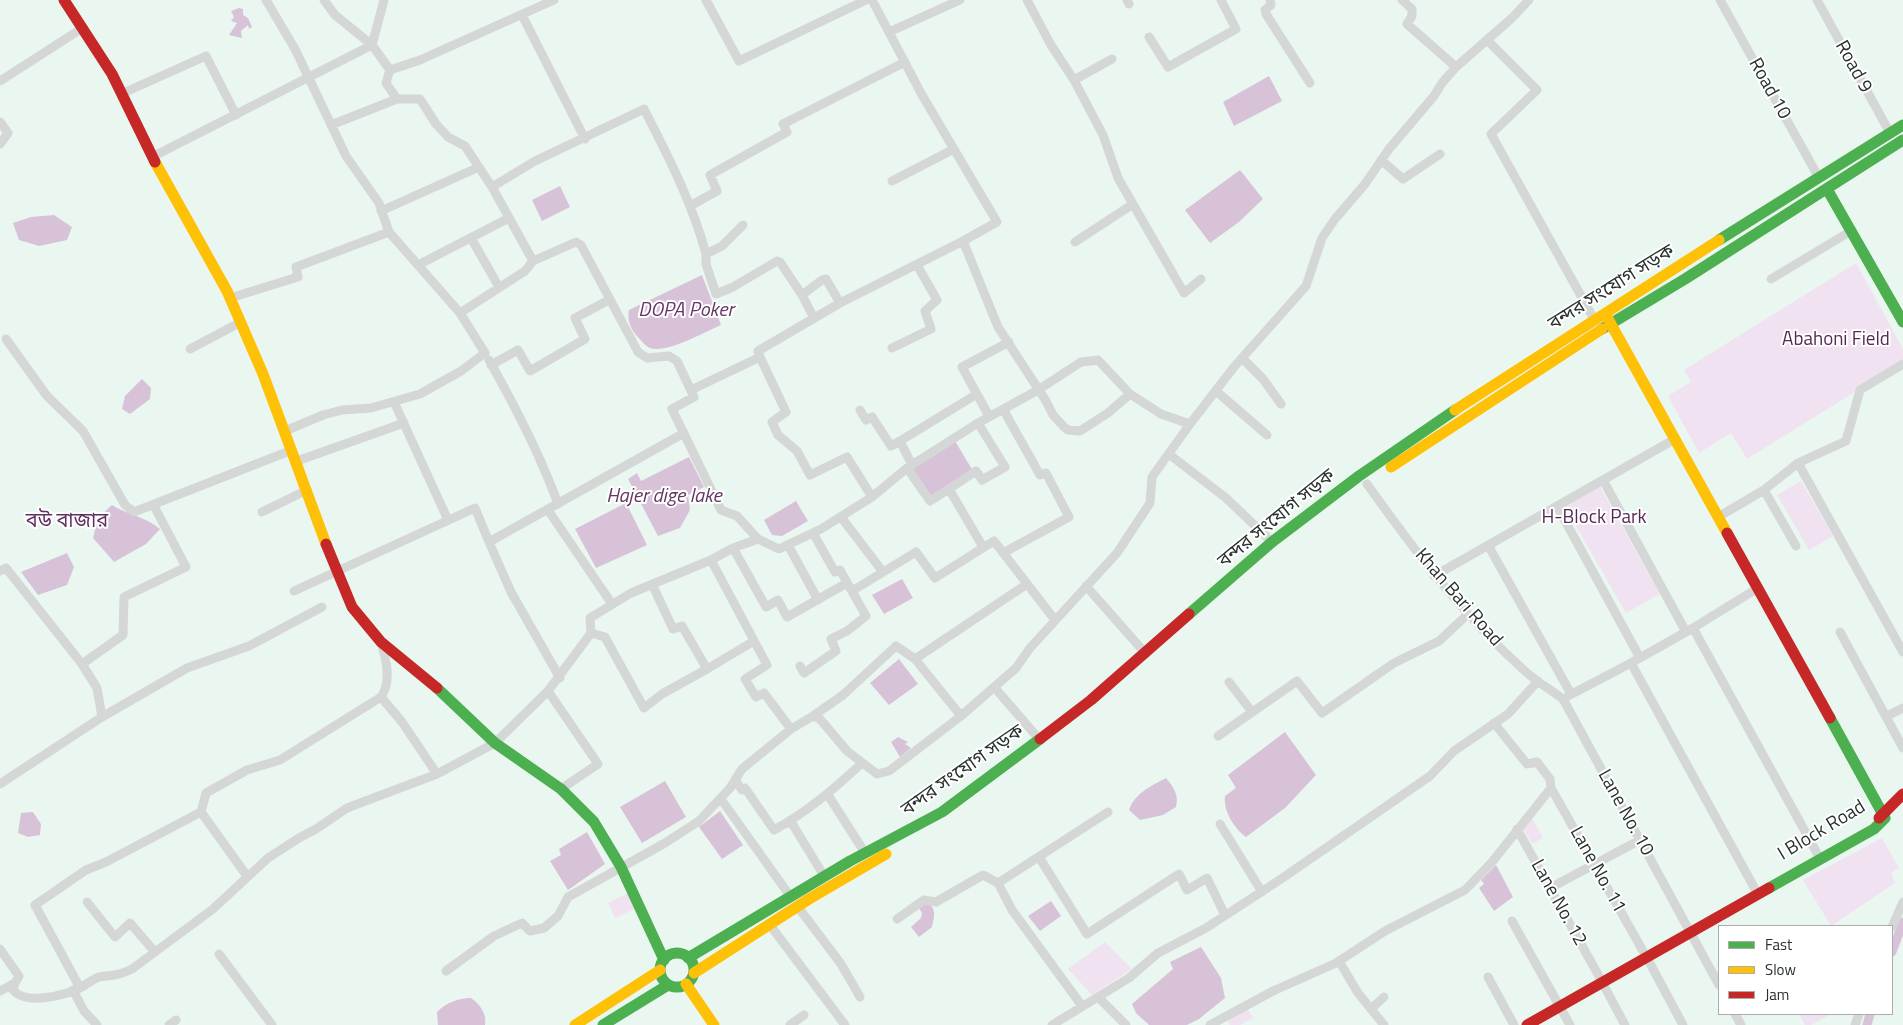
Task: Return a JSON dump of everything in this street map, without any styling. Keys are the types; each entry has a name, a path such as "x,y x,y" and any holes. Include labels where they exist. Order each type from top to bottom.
{"main road":[{"path":"64,0 81,29 112,74 152,157 230,298 285,431 336,571 352,607 381,642 420,672 495,743 562,789 594,822 621,867 662,965 668,985"},
{"name":"বন্দর সংযোগ সড়ক","path":"688,958 824,876 942,812 1091,700 1146,654 1272,542 1422,432 1594,319 1903,125"},
{"name":"বন্দর সংযোগ সড়ক","path":"694,973 798,907 946,818 1088,715 1113,696 1254,570 1366,484 1606,327 1685,280 1903,140"},
{"path":"1827,189 1903,322"},
{"path":"1605,312 1606,327 1675,439 1883,813 1903,794"},
{"name":"I Block Road","path":"1527,1025 1644,954 1874,829 1886,818 1883,813 1872,824 1755,889 1689,929"},
{"path":"575,1025 662,965 668,956 678,954 688,958 694,967 694,973 686,984 679,987 668,985 603,1025"},
{"path":"686,984 714,1025"},
{"name":"I Block Road","path":"1515,1025 1559,1005"}],"street":[{"path":"266,0 295,49 346,156 379,203 389,232 460,313 485,353 548,477 558,504"},
{"path":"324,0 335,15 372,45 390,70"},
{"path":"152,157 372,45 384,0"},
{"path":"390,70 420,60 554,0"},
{"path":"706,0 739,61 866,0"},
{"path":"872,0 954,149 997,222 963,242 897,273 840,303 758,351 786,412 772,422 778,435 797,450 810,475 847,457 872,497"},
{"path":"889,32 960,0"},
{"path":"1026,0 1051,45 1074,80 1103,136 1118,178 1184,293 1201,279"},
{"path":"1149,37 1168,67 1236,29 1221,0"},
{"path":"1270,0 1271,4 1265,10 1266,14 1310,83"},
{"path":"1402,0 1412,9 1412,16 1407,24 1456,67"},
{"path":"813,716 820,719 847,751 877,774 889,771 961,716 1016,668 1055,620 1117,553 1150,503 1152,478 1190,424 1242,358 1306,286 1322,238 1381,160 1456,67 1488,41 1529,0"},
{"name":"Road 10","path":"1720,0 1819,178"},
{"name":"Road 9","path":"1817,0 1890,133"},
{"path":"522,15 585,139"},
{"path":"0,81 81,29"},
{"path":"1488,41 1538,90 1491,134 1594,319 1606,327"},
{"path":"121,94 206,56 236,115"},
{"path":"1074,80 1112,58"},
{"path":"690,206 717,191 710,175 787,132 783,124 906,62"},
{"path":"390,70 386,83 397,99"},
{"path":"331,125 397,99 420,99 436,124 448,136 464,146 479,167 534,261"},
{"path":"492,187 535,161 585,139 644,109 675,168 690,206 706,254 706,264 716,294 733,287 777,261 802,296 814,318"},
{"path":"0,122 8,134 0,144"},
{"path":"892,181 954,149"},
{"path":"1381,160 1403,179 1440,154"},
{"path":"381,211 479,167"},
{"path":"1075,242 1133,204"},
{"path":"418,265 509,218"},
{"path":"706,254 722,246 743,225"},
{"path":"1771,279 1851,231"},
{"path":"230,298 298,277 296,267 389,232"},
{"path":"471,238 499,288"},
{"path":"460,313 524,271 534,261 576,242 581,245 638,352 647,358 669,356 676,361 694,397 672,409 720,510 737,516 758,539 779,549 841,517 872,497 909,467 978,422 1038,390 1081,362 1098,360 1130,394 1161,414 1190,424"},
{"path":"963,242 998,327 1053,415 1064,427 1068,430 1080,431 1108,413 1130,394"},
{"path":"892,348 931,329 925,311 937,300 917,265"},
{"path":"802,296 826,279 840,303"},
{"path":"491,365 518,350 530,371 585,340 575,318 609,300"},
{"path":"190,349 241,322"},
{"path":"6,340 47,396 83,431 125,505 134,512 154,506 292,450"},
{"path":"989,416 962,367 1009,342"},
{"path":"285,431 323,415 342,410 371,408 420,394 461,371 485,353"},
{"path":"691,390 760,357"},
{"path":"1242,358 1263,379 1281,404"},
{"path":"1718,517 1764,490 1798,463 1846,441 1860,390 1903,364"},
{"path":"1216,391 1267,435"},
{"path":"860,410 866,420 872,417 892,446 977,394"},
{"path":"394,402 448,520"},
{"path":"1002,553 1069,517 1046,473 1040,475 1003,409"},
{"path":"900,441 909,467 930,500 976,471 982,480 1005,467 978,422"},
{"path":"296,462 404,423"},
{"path":"489,542 684,433"},
{"path":"1434,576 1675,439"},
{"path":"1170,454 1226,498 1272,542"},
{"path":"1798,463 1903,652"},
{"path":"1603,480 1818,855"},
{"name":"Khan Bari Road","path":"1366,484 1434,576 1468,614 1527,673 1567,696"},
{"path":"950,489 984,547"},
{"path":"262,512 307,490"},
{"path":"1764,490 1796,546"},
{"path":"82,664 123,635 124,597 186,566 154,506"},
{"path":"1557,506 1640,658"},
{"path":"294,591 474,508 511,592 560,678"},
{"path":"548,510 612,604"},
{"path":"841,517 883,572"},
{"path":"800,666 804,672 836,651 831,639 847,631 866,616 840,570 835,572 813,533"},
{"path":"0,949 19,976 13,990 26,998 43,999 77,989 100,977 119,976 156,952 212,909 247,876 283,848 347,808 437,774 495,743 560,678 591,633 590,618 612,604 652,584 758,539"},
{"path":"733,548 766,607 778,600 787,617 818,600 883,572 916,552 935,578 994,541 1055,620"},
{"path":"788,545 818,600"},
{"name":"Lane No. 10","path":"1488,545 1640,840 1718,983"},
{"path":"711,560 767,665 745,679 756,697 764,693 791,729"},
{"path":"0,570 6,568 82,664 97,688 102,718"},
{"path":"652,584 673,629 682,626 707,669"},
{"path":"915,659 1027,584"},
{"path":"1086,586 1146,654"},
{"path":"1567,696 1640,658 1758,588"},
{"path":"0,784 102,718 187,668 249,646 322,607"},
{"path":"1218,736 1296,681 1322,712 1394,664 1439,641 1468,614"},
{"path":"1840,632 1903,748"},
{"path":"591,633 605,637 644,708 662,694 754,641"},
{"path":"97,1025 84,1011 77,989 35,905 86,870 106,862 201,812 206,793 246,770 280,760 382,697 386,690 387,662 381,642"},
{"path":"446,971 494,936 522,923 530,931 544,928 558,916 568,897 665,843 699,821 721,799 742,769 791,729 843,696 896,646 915,659 961,716"},
{"path":"1631,663 1755,889"},
{"path":"1052,1025 1129,978 1158,953 1206,928 1262,892 1430,776 1454,751 1508,714 1538,681"},
{"path":"1229,682 1252,712"},
{"path":"995,688 1039,739"},
{"path":"548,691 598,764 562,789"},
{"path":"382,697 402,722 437,774"},
{"path":"1887,716 1903,708"},
{"name":"Lane No. 11","path":"1494,723 1527,764 1537,762 1550,779 1550,788 1683,1025"},
{"path":"735,780 742,790 745,788 774,830 790,823 828,795 862,763"},
{"path":"1210,1025 1273,991 1339,962 1385,931 1465,890 1492,862 1550,788"},
{"path":"828,795 865,853"},
{"path":"721,799 790,896"},
{"path":"201,812 247,876"},
{"path":"998,883 1108,812"},
{"path":"790,823 824,876"},
{"path":"1220,824 1262,892"},
{"name":"Lane No. 12","path":"1517,829 1625,1025"},
{"path":"1550,888 1640,840"},
{"path":"1039,857 1087,934 1179,874 1187,890 1207,878 1225,915"},
{"path":"897,919 924,900 936,902 983,875 998,883 1012,910 1082,1006"},
{"path":"87,902 115,937 130,923 156,952"},
{"path":"1893,925 1903,902"},
{"path":"798,907 841,964 860,997"},
{"path":"1512,921 1570,1025"},
{"path":"770,925 845,1025"},
{"path":"219,954 272,1025"},
{"path":"1339,962 1358,994 1372,1008 1384,1025"},
{"path":"1488,977 1515,1025"},
{"path":"0,991 15,983"},
{"path":"1098,997 1126,1025"},
{"path":"1372,1008 1384,997"},
{"path":"790,1025 804,1015"}],"green space":[{"name":"Abahoni Field","path":"1856,263 1903,349 1903,362 1747,459 1731,433 1699,453 1668,396 1691,382 1684,370"},
{"path":"1801,481 1833,536 1809,550 1777,495"},
{"name":"H-Block Park","path":"1600,487 1660,594 1626,613 1565,507"},
{"path":"1531,816 1543,838 1532,844 1522,827"},
{"path":"1882,838 1899,868 1891,873 1895,883 1832,925 1830,925 1803,880"},
{"path":"628,893 636,908 615,918 608,903"},
{"path":"1105,942 1132,969 1092,995 1068,969"},
{"path":"1247,1008 1253,1018 1240,1025 1230,1025 1227,1020"},
{"path":"1800,1015 1829,1015 1811,1025 1805,1025"}],"water":[{"path":"239,8 243,9 243,15 248,18 252,27 249,29 248,25 241,31 242,38 229,35 237,23 231,21 234,17 231,11"},
{"path":"1269,76 1282,101 1234,126 1223,102"},
{"path":"1240,170 1263,199 1239,222 1210,243 1185,210"},
{"path":"560,186 570,207 542,221 532,200"},
{"path":"54,215 72,227 67,240 39,246 19,240 13,223 31,217"},
{"name":"DOPA Poker","path":"702,275 721,325 666,348 657,349 646,346 632,329 629,320 629,310"},
{"path":"142,379 151,388 150,399 130,414 122,409 125,396"},
{"path":"955,441 973,471 931,498 911,469"},
{"name":"Hajer dige lake","path":"689,457 704,487 688,495 690,510 680,528 658,536 628,479 637,473 641,481"},
{"path":"796,501 808,521 782,536 772,535 764,520"},
{"name":"Hajer dige lake","path":"626,503 647,545 596,568 575,529"},
{"path":"112,505 160,529 146,544 114,562 93,538 98,518"},
{"path":"67,553 74,567 67,585 38,595 21,572"},
{"path":"902,579 913,598 884,614 872,595"},
{"path":"899,659 918,684 889,705 870,683"},
{"path":"1285,732 1316,775 1285,808 1246,837 1237,829 1226,807 1225,796 1236,788 1228,775"},
{"path":"898,737 908,742 905,744 911,748 900,757 891,742"},
{"path":"1166,778 1175,792 1177,799 1176,807 1163,815 1140,820 1129,810 1135,799 1144,791"},
{"path":"665,781 686,817 642,843 620,807"},
{"path":"720,811 743,845 722,859 699,827"},
{"path":"33,812 41,824 40,835 28,837 18,833 21,813"},
{"path":"587,832 605,864 568,890 550,861 561,855 559,849"},
{"path":"1496,865 1513,897 1494,911 1479,888 1484,884 1481,880"},
{"path":"1051,901 1061,916 1040,931 1028,916"},
{"path":"928,903 934,911 932,927 919,937 911,927 921,918 922,913 919,908"},
{"path":"1201,947 1221,978 1225,998 1199,1019 1187,1025 1149,1025 1136,1013 1132,1004 1173,969 1170,962"},
{"path":"471,998 482,1010 485,1017 485,1025 438,1025 437,1012 457,1000"}],"waterway":[{"path":"1893,949 1903,922"},
{"path":"1867,1025 1870,1015"}],"traffic: fast":[{"path":"1719,240 1903,125"},
{"path":"1602,329 1685,279 1903,140"},
{"path":"1827,189 1903,322"},
{"path":"1189,614 1272,542 1359,476 1455,410"},
{"path":"437,688 495,743 561,789 594,822 621,867 664,960"},
{"path":"1769,888 1874,829 1885,818 1830,718"},
{"path":"688,958 850,861 942,812 1040,739"},
{"path":"677,953 689,958 694,970 689,982 677,987 665,982 660,970 665,958 677,953"},
{"path":"603,1025 668,985"}],"traffic: slow":[{"path":"155,162 227,291 263,374 326,544"},
{"path":"1455,410 1719,240"},
{"path":"1607,317 1727,533"},
{"path":"1391,467 1602,329"},
{"path":"694,973 809,899 886,854"},
{"path":"575,1025 660,970"},
{"path":"686,984 714,1025"}],"traffic: jam":[{"path":"64,0 112,74 155,162"},
{"path":"1727,533 1830,718"},
{"path":"326,544 352,607 381,642 437,688"},
{"path":"1040,739 1091,700 1189,614"},
{"path":"1879,818 1903,794"},
{"path":"1527,1025 1769,888"}],"district":[{"name":"বউ বাজার","path":"67,522"}]}
